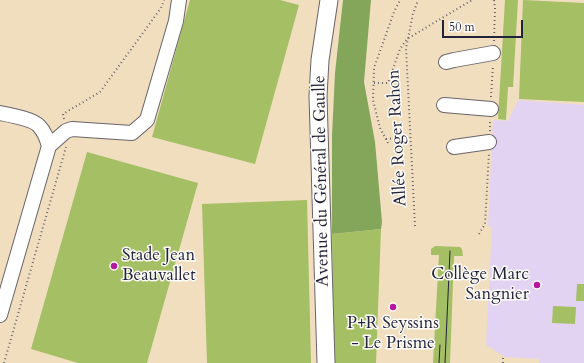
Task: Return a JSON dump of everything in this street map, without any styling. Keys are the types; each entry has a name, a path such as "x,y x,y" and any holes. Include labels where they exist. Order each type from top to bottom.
{"main road":[{"name":"Avenue du Général de Gaulle","path":"326,363 318,96 320,60 329,0"}],"street":[{"path":"0,316 49,146 66,131 72,129 132,133 147,120 176,21 179,0"},
{"path":"446,62 493,53"},
{"path":"444,105 491,109"},
{"path":"0,113 29,120 38,124 44,133 49,146"},
{"path":"454,147 489,142"}],"path":[{"path":"4,363 67,145 63,114 100,92 161,8 164,0"},
{"path":"388,143 380,128 373,100 374,68 394,12 400,0"},
{"path":"373,83 388,83 400,49 407,39 418,0"},
{"path":"407,39 472,0"},
{"name":"Allée Roger Rahon","path":"407,39 406,48 414,226"},
{"path":"386,139 410,137"},
{"path":"503,356 503,363"}],"shaded area":[{"name":"Collège Marc Sangnier","path":"518,100 584,105 584,363 539,363 539,359 505,357 486,345 492,227 488,226 493,120 508,121"}],"green space":[{"path":"190,0 280,0 299,5 255,164 152,137"},
{"path":"343,0 371,0 364,82 375,142 382,222 381,229 332,234 332,136 335,73"},
{"path":"505,0 518,0 513,87 508,87 506,120 498,119"},
{"path":"523,0 584,3 584,102 519,99"},
{"name":"Stade Jean Beauvallet","path":"87,152 198,183 147,363 78,363 31,349"},
{"name":"Stade Jean Beauvallet","path":"307,200 311,363 207,363 202,204"},
{"path":"381,229 376,363 334,363 332,234"},
{"path":"435,246 460,247 462,249 463,256 454,256 450,363 433,363 439,255 431,255 431,249"},
{"path":"577,284 584,284 584,301 576,301"},
{"path":"553,306 576,307 575,324 552,323"}],"tram line":[{"path":"445,363 450,251"},
{"path":"439,363 440,345"}],"place":[{"name":"Stade Jean Beauvallet","path":"114,266"},
{"name":"Collège Marc Sangnier","path":"537,285"},
{"name":"P+R Seyssins - Le Prisme","path":"393,307"}]}
